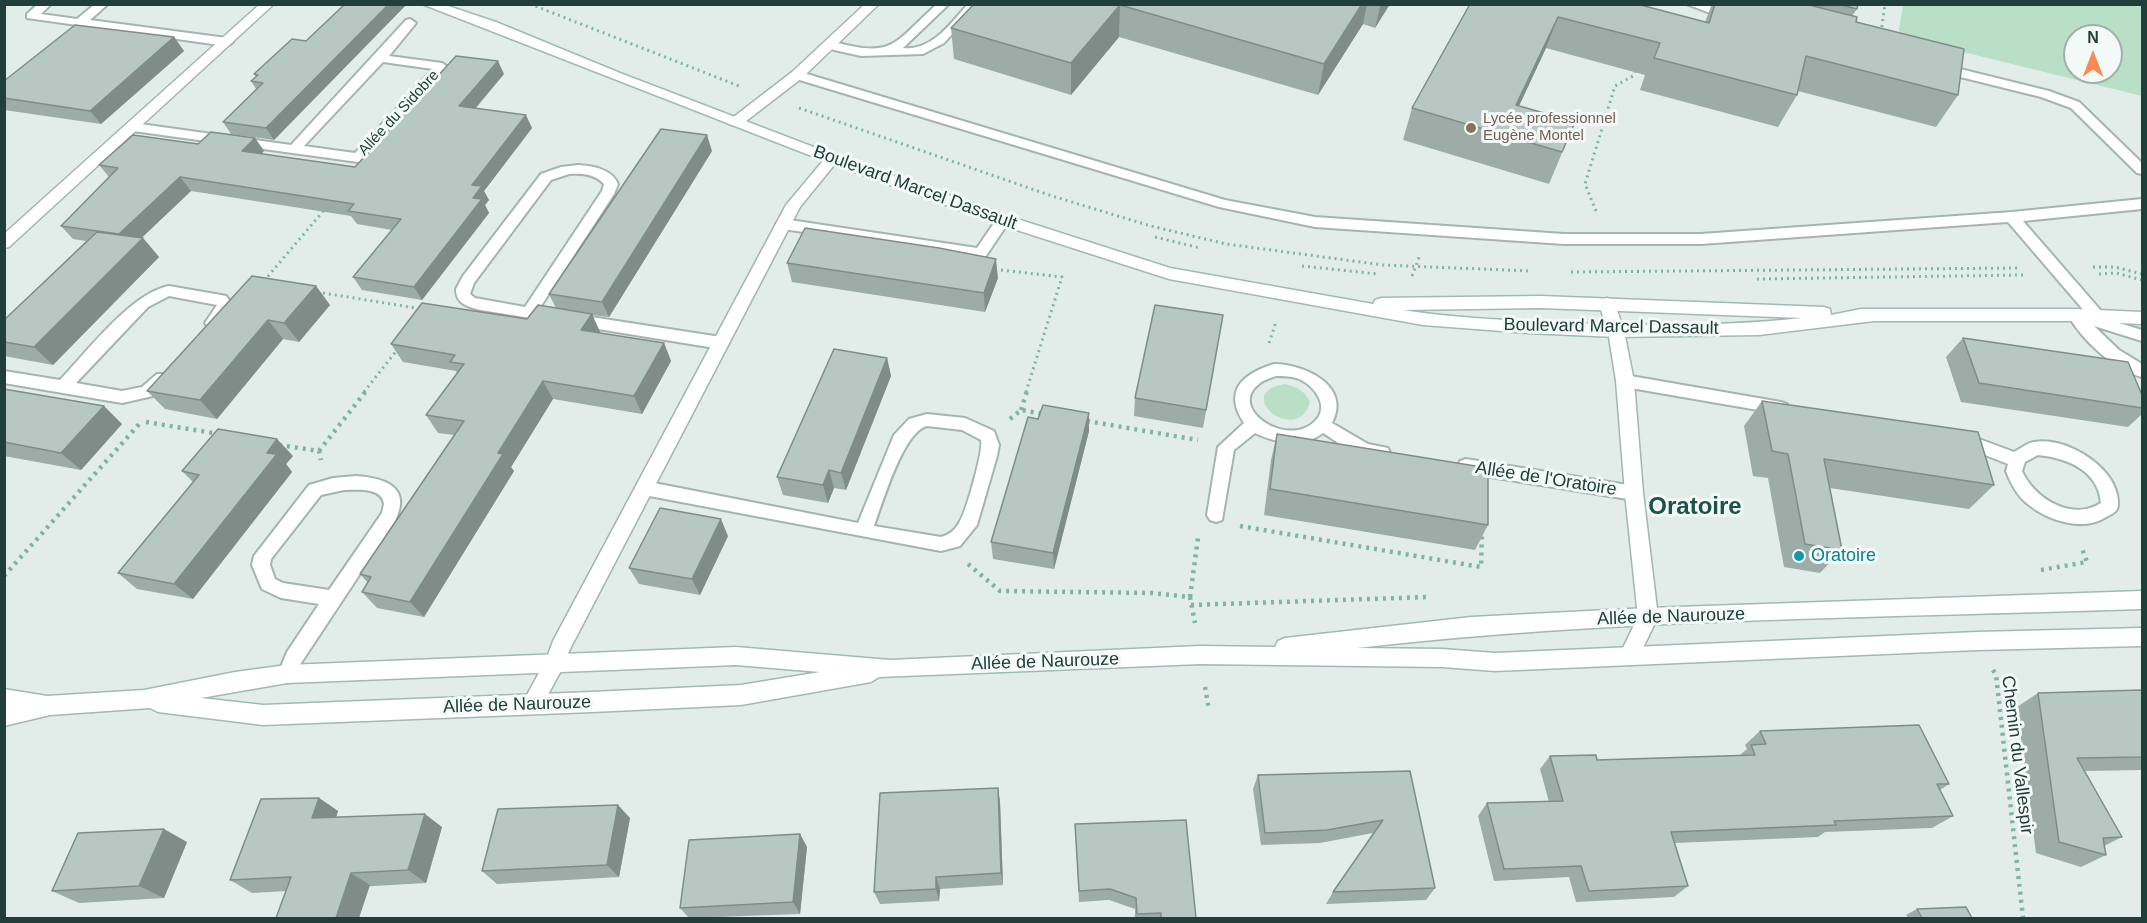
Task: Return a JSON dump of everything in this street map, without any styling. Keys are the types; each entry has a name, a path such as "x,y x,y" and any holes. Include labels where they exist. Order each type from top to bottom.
{"street":[{"path":"8,236 133,127 268,4"},
{"name":"Boulevard Marcel Dassault","path":"428,4 491,25 832,159 1003,220 1169,273 1296,298 1352,305 1424,319 1528,327 1616,331 1759,329 1871,316"},
{"name":"Boulevard Marcel Dassault","path":"462,4 491,25"},
{"path":"736,122 797,75 873,4"},
{"path":"532,704 783,224 794,205 832,159"},
{"name":"Boulevard Marcel Dassault","path":"1352,305 1460,302 1607,304 1752,308 1871,316 2075,315 2142,318"},
{"name":"Allée de l'Oratoire","path":"1607,304 1616,331 1625,381 1634,493 1648,617"},
{"name":"Allée de Naurouze","path":"1200,655 1471,626 1648,617 2142,600"},
{"path":"1629,656 1648,617"},
{"name":"Allée de Naurouze","path":"144,700 263,715 741,695 890,669 1200,655 1442,658 1495,662 1977,641 2142,637"},
{"name":"Allée de Naurouze","path":"4,716 50,705 144,700 236,681 287,674 736,656 890,669"},
{"path":"4,698 50,705"}],"lane":[{"path":"46,4 32,16 227,42"},
{"path":"80,22 103,4"},
{"path":"830,45 856,53 884,53 894,50 944,4"},
{"path":"894,50 914,54 931,47 975,4"},
{"path":"1691,4 1739,19"},
{"path":"294,149 410,23"},
{"name":"Allée du Sidobre","path":"133,127 358,158 442,68 380,58"},
{"path":"1922,64 2045,94 2075,105 2142,170"},
{"path":"797,75 1224,204 1315,222 1564,239 1701,239 2012,217 2142,204"},
{"path":"529,312 609,191 611,184 604,175 594,172 564,170 546,177 468,280 464,296 470,302 481,305 721,343"},
{"path":"2012,217 2097,316"},
{"path":"783,224 981,253 1003,220"},
{"path":"62,388 144,303 159,293 180,292 221,300 225,304 223,310 201,336"},
{"path":"2075,315 2142,335"},
{"path":"2075,315 2099,344 2118,359 2142,372"},
{"path":"4,377 122,397 140,395 155,387 177,362"},
{"path":"1274,370 1289,370 1316,381 1325,391 1330,403 1329,414 1323,425 1298,437 1267,432 1254,424 1245,414 1241,402 1246,386 1260,374 1274,370"},
{"path":"1625,381 1799,411"},
{"path":"644,488 863,531 941,544 954,541 963,534 968,525 989,456 991,445 988,436 965,424 942,421 915,423 900,440 863,531"},
{"path":"1216,514 1226,447 1254,424"},
{"path":"1323,425 1364,450 1399,455"},
{"path":"1950,436 1962,438 2014,460"},
{"path":"2036,448 2054,449 2082,461 2104,480 2111,493 2110,506 2103,514 2088,519 2070,517 2051,510 2033,499 2020,486 2013,472 2014,460 2023,452 2036,448"},
{"name":"Allée de l'Oratoire","path":"1446,463 1634,493"},
{"path":"287,674 294,658 389,516 393,504 392,497 378,487 353,483 325,485 307,497 264,556 261,565 268,584 281,590 333,599"}],"path":[{"path":"1881,34 1885,4"},
{"path":"1608,239 1585,184 1615,86 1633,76 1637,65"},
{"path":"273,285 262,284 331,202"},
{"path":"981,253 992,269 1062,277 1021,410 988,436"},
{"path":"2097,274 2116,273 2142,280"},
{"path":"306,291 429,310 464,296"},
{"path":"1260,374 1278,314"},
{"path":"325,485 319,452 399,348"},
{"path":"4,576 141,421 140,395"},
{"path":"1021,410 1055,416"},
{"path":"1078,420 1204,441 1226,447"},
{"path":"141,421 230,436"},
{"path":"275,444 319,452"},
{"path":"2032,571 2087,562 2070,517"},
{"path":"1238,526 1481,567 1482,527"},
{"path":"1200,530 1190,597 1209,710"},
{"path":"954,541 972,569 1000,591 1152,593 1190,597"},
{"name":"Chemin du Vallespir","path":"1977,641 1996,675 2024,918"}],"green space":[{"path":"1903,5 2142,5 2142,96 2093,84 2123,84 2123,24 2063,24 2063,77 1898,36"},
{"path":"1285,384 1300,390 1310,402 1303,415 1293,419 1282,418 1272,413 1266,406 1264,397 1270,389"}],"building":[{"path":"345,4 389,4 266,128 223,122 263,83 251,81 258,75 254,74 292,39 306,41"},
{"path":"974,4 1362,4 1324,64 1120,5 1071,63 951,28"},
{"path":"1470,4 1637,4 1709,23 1715,4 1805,4 1857,17 1856,22 1964,49 1958,95 1806,56 1797,95 1654,58 1660,43 1558,17 1516,105 1575,122 1562,152 1412,108"},
{"path":"1837,4 1858,4 1857,9"},
{"path":"75,25 174,37 90,111 4,98 4,81"},
{"path":"456,56 498,61 459,106 526,115 472,185 482,186 473,198 482,199 414,287 353,277 401,219 348,211 354,204 180,177 119,234 61,226 118,168 99,165 133,135 198,144 211,132 255,138 242,151 355,167"},
{"path":"661,129 707,135 602,302 549,294"},
{"path":"805,228 996,259 984,293 787,263"},
{"path":"97,232 143,238 34,347 4,342 4,320"},
{"path":"252,276 316,286 284,323 268,320 200,400 147,391"},
{"path":"422,303 527,319 538,305 592,314 581,330 664,343 634,396 543,381 498,453 503,454 410,602 362,592 371,577 360,574 464,421 426,415 464,364 450,362 455,355 391,344"},
{"path":"1155,305 1223,315 1206,410 1135,398"},
{"path":"1963,338 2128,362 2142,395 2142,408 1979,383"},
{"path":"834,349 887,358 841,473 829,470 823,485 777,477"},
{"path":"4,389 104,406 61,453 4,442"},
{"path":"1762,401 1978,432 1994,485 1824,459 1842,550 1805,544 1788,454 1772,451"},
{"path":"1043,405 1089,413 1053,553 991,542 1028,417 1038,419"},
{"path":"218,429 277,439 267,453 277,454 174,584 118,573 199,475 182,471"},
{"path":"1277,434 1488,468 1488,525 1270,489"},
{"path":"660,508 721,519 692,579 629,568"},
{"path":"2142,690 2142,757 2077,758 2122,837 2103,838 2106,855 2059,842 2038,693"},
{"path":"1919,725 1949,784 1937,784 1953,816 1834,821 1836,825 1671,832 1688,886 1589,891 1581,866 1504,869 1487,803 1563,801 1550,756 1596,755 1597,760 1755,755 1751,745 1766,744 1760,731"},
{"path":"1410,771 1435,888 1333,892 1383,820 1327,830 1265,833 1258,775"},
{"path":"998,788 1001,873 936,877 936,889 874,892 880,793"},
{"path":"319,798 312,818 425,814 408,870 351,873 336,918 276,918 291,877 230,880 261,799"},
{"path":"618,805 607,865 482,871 498,809"},
{"path":"1186,820 1196,918 1161,918 1161,913 1137,914 1136,898 1110,889 1079,891 1075,824"},
{"path":"164,829 139,886 52,891 78,833"},
{"path":"800,834 793,902 680,908 689,840"},
{"path":"1966,907 1972,918 1922,918 1917,909"}],"place":[{"name":"Lycée professionnel Eugène Montel","path":"1471,128"},
{"name":"Oratoire","path":"1799,556"}],"district":[{"name":"Oratoire","path":"1695,507"}]}
